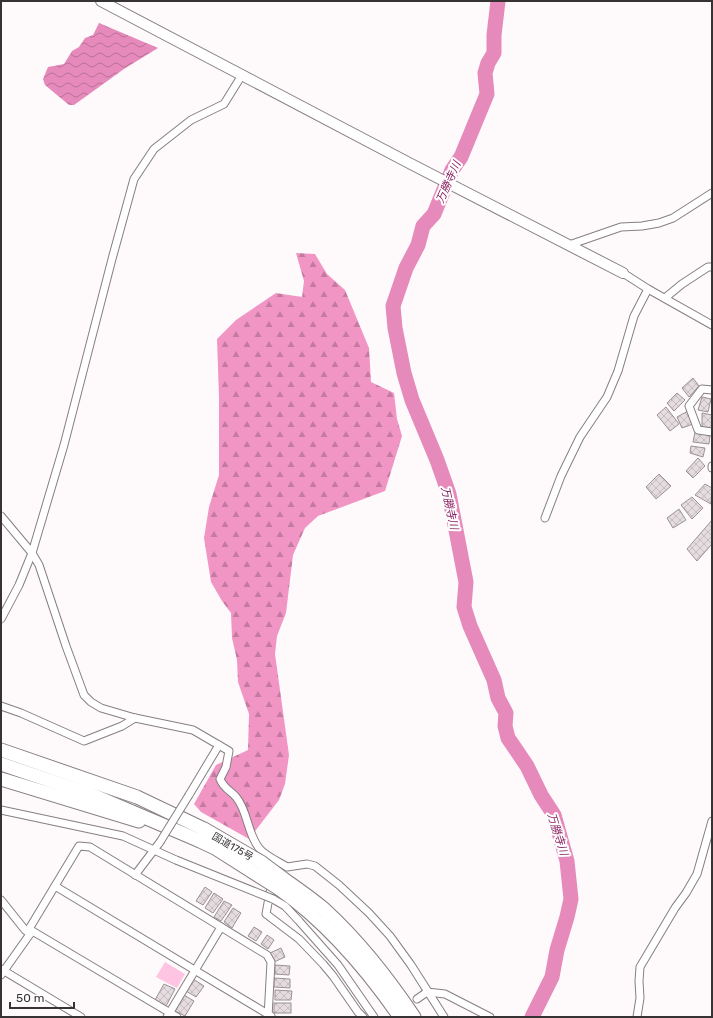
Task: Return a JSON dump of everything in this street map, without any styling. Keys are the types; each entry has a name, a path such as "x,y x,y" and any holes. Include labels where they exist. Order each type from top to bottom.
{"highway":[{"path":"1,741 133,789 164,809"},
{"name":"国道175号","path":"1,750 137,797 164,809 201,835 261,862 295,900 317,918 340,942 378,985 400,1017"},
{"name":"国道175号","path":"1,764 90,794 182,832 201,835"},
{"path":"1,780 124,817 182,832"},
{"name":"国道175号","path":"281,883 323,909 354,939 414,1017"}],"street":[{"path":"101,1 623,273 648,289 712,325"},
{"path":"1,619 19,585 32,554 64,446 134,179 154,149 191,120 224,104 242,75"},
{"path":"569,245 621,227 642,226 659,223 673,218 712,193"},
{"path":"665,298 682,284 708,267 712,267"},
{"path":"545,518 561,476 572,454 587,427 607,397 618,371 634,316 648,289"},
{"path":"712,390 702,389 689,406 698,430 712,432"},
{"path":"1,516 32,554 39,565 84,695 100,708 135,718 193,730 229,751 226,767 220,779 223,786 236,797 254,840 281,883 285,906 338,965 374,1017"},
{"path":"1,706 21,713 84,741 122,726 135,718"},
{"path":"135,875 160,842 219,745"},
{"path":"1,810 123,836 176,860 281,883"},
{"path":"637,1017 640,998 640,967 697,874 712,821"},
{"path":"55,886 269,1016 271,962 268,955 90,847 79,846 55,886 29,931 2,972 81,1017"},
{"path":"363,1017 318,958 299,938 266,914 270,892 307,864 315,866 339,885 369,913 390,936 444,1017"},
{"path":"1,900 29,931 168,1015 177,1017"},
{"path":"168,1015 221,927"},
{"path":"417,999 427,992 445,994 490,1017"}],"green space":[{"path":"296,253 315,254 327,274 345,290 369,348 371,382 394,393 397,419 402,436 385,491 318,516 305,528 293,555 286,613 277,636 275,654 289,755 285,784 279,800 249,839 201,812 194,804 216,765 248,750 249,714 238,682 237,660 232,638 231,613 211,582 204,538 209,507 219,475 217,339 236,320 276,293 302,297 304,281"}],"shaded area":[{"path":"165,962 185,974 177,988 156,977"}],"water":[{"path":"99,23 158,48 124,69 74,105 69,105 45,85 43,79 48,67 64,64 72,51 79,47 85,38 93,35"}],"building":[{"path":"693,378 699,386 689,397 682,388"},
{"path":"677,393 685,400 674,411 667,403"},
{"path":"702,397 711,399 708,412 698,410"},
{"path":"666,407 679,424 670,431 657,415"},
{"path":"688,411 693,424 682,428 677,417"},
{"path":"702,413 712,415 712,429 702,427"},
{"path":"695,432 710,435 709,444 693,442"},
{"path":"691,446 705,448 703,457 690,453"},
{"path":"698,458 705,466 693,478 686,471"},
{"path":"659,474 671,486 656,499 646,487"},
{"path":"705,484 712,488 711,504 695,495"},
{"path":"692,497 703,508 692,519 681,505"},
{"path":"679,509 686,520 673,528 667,518"},
{"path":"712,520 712,544 697,561 687,549"},
{"path":"205,887 212,892 203,905 196,901"},
{"path":"214,893 223,899 213,913 205,908"},
{"path":"224,901 232,905 221,921 214,917"},
{"path":"233,908 241,913 232,928 224,922"},
{"path":"254,927 262,932 256,941 248,936"},
{"path":"267,935 274,940 268,949 261,944"},
{"path":"281,948 285,957 274,962 270,953"},
{"path":"275,965 290,966 289,975 275,974"},
{"path":"274,978 290,979 290,988 274,987"},
{"path":"193,979 204,986 196,997 186,991"},
{"path":"164,984 175,989 166,1006 155,1000"},
{"path":"275,990 292,991 291,1000 275,1000"},
{"path":"184,995 194,1001 185,1016 175,1011"},
{"path":"274,1003 291,1003 291,1013 274,1013"}],"waterway":[{"name":"万勝寺川","path":"498,1 494,35 494,53 488,63 485,73 487,94 461,157 452,170 434,214 423,226 418,245 406,268 393,306 395,328 404,373 412,400 437,460 449,494 466,582 464,607 470,626 494,680 498,698 506,713 505,726 508,738 527,766 541,795 554,815 567,861 571,899 567,917 557,950 552,977 532,1017"}]}
